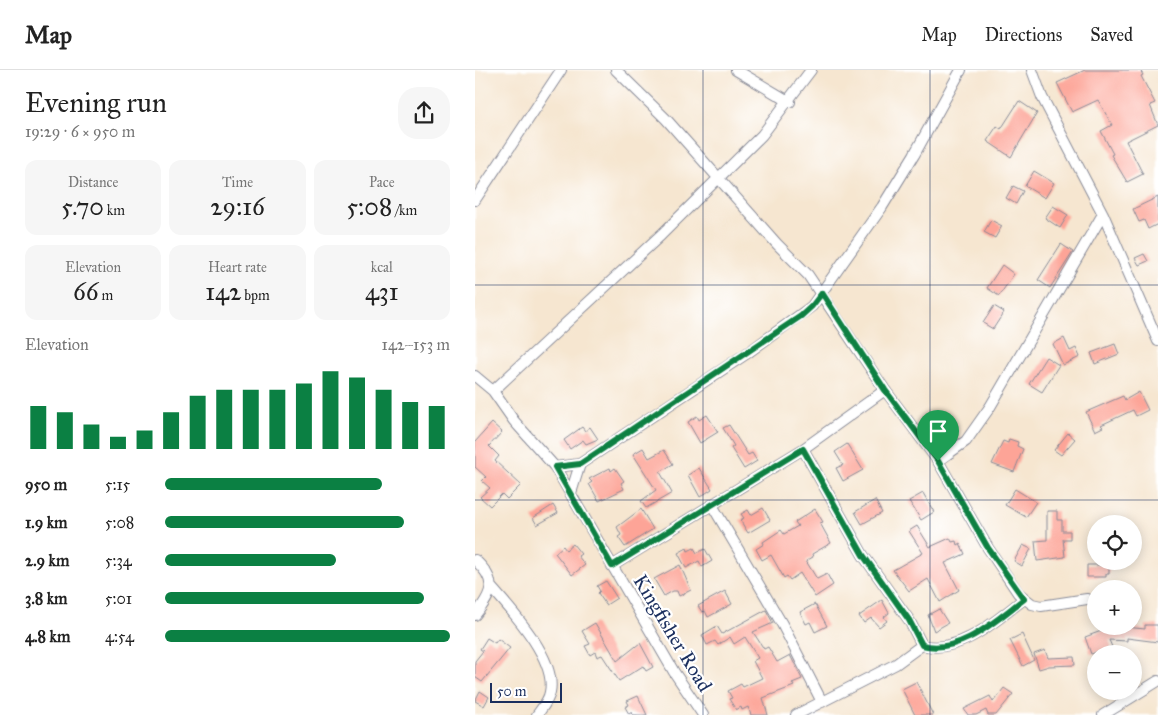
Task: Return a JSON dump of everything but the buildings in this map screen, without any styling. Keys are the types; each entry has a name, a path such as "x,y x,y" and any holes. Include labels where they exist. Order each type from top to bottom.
{"street":[{"path":"475,200 561,70"},
{"path":"616,70 641,92 720,177 822,293 885,390 938,461 988,548 1024,599 1032,604 1041,606 1087,599"},
{"path":"735,70 789,102"},
{"path":"493,391 762,135 789,102 811,70"},
{"path":"555,467 580,464 786,326 812,306 900,177 961,70"},
{"path":"1032,70 1042,97 1103,214 1158,341"},
{"path":"938,461 966,441 990,407 1103,214"},
{"name":"Kingfisher Road","path":"475,376 493,391 514,421 555,467 674,672 703,715"},
{"path":"612,566 803,449 885,390"},
{"path":"803,449 863,555 909,620 922,645"},
{"path":"571,493 580,464"},
{"path":"712,505 778,616 822,702"},
{"path":"475,560 488,573 491,587 489,595 475,615"},
{"path":"491,587 535,640 549,676 551,691 537,715"},
{"path":"796,715 896,664 922,645 941,647 966,638 990,625 1024,599"},
{"path":"1103,715 1158,681"}],"route":[{"path":"822,293 885,390 896,401 938,461 988,548 1024,599 990,625 966,638 953,644 931,648 922,645 909,620 883,586 863,555 803,449 656,541 612,566 555,467 580,464 801,316 822,293"}]}
